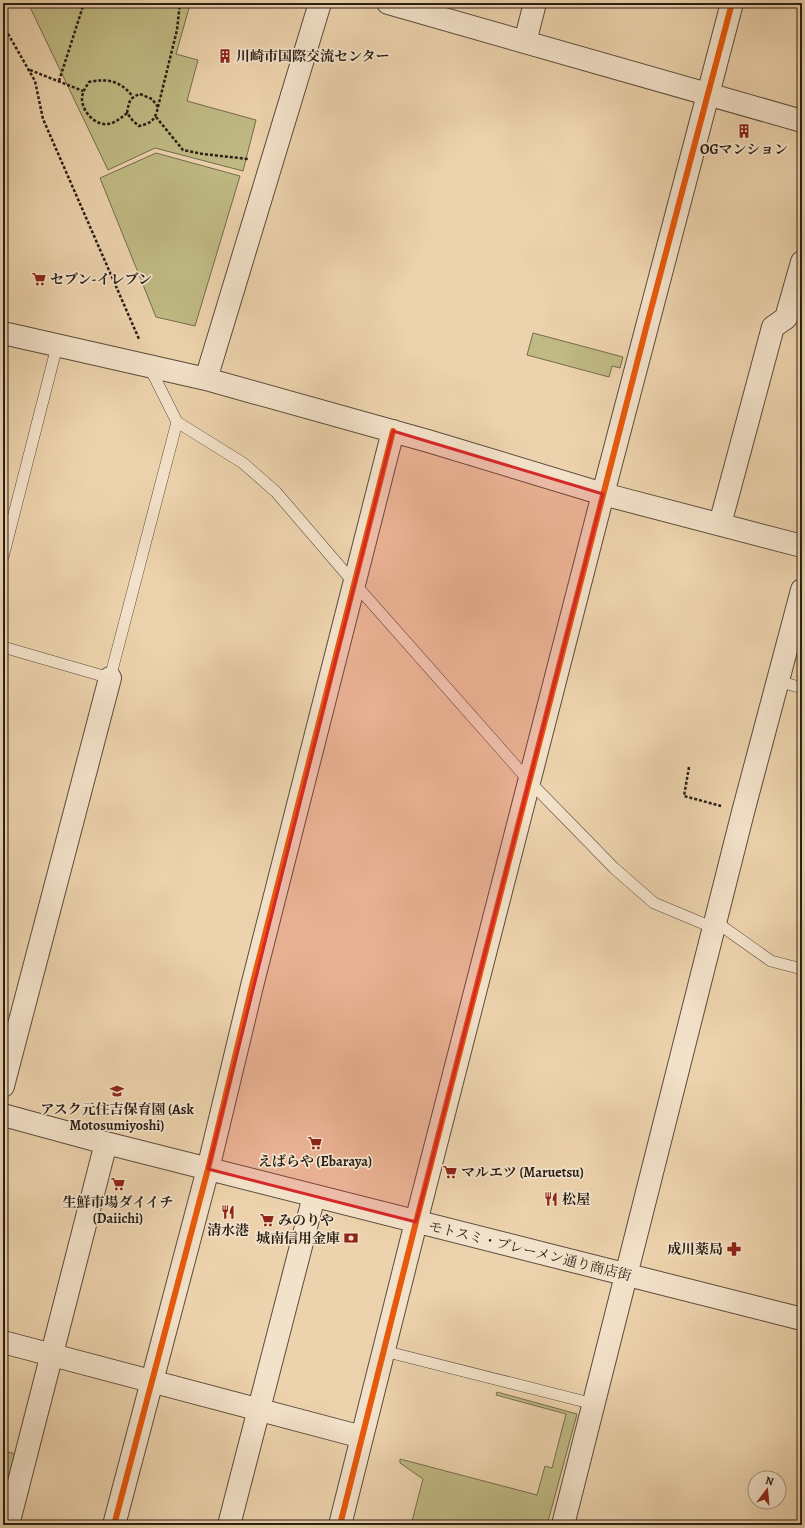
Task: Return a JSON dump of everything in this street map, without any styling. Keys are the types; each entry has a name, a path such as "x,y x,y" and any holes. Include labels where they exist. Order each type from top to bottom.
{"street":[{"path":"206,379 320,3"},
{"path":"388,3 448,11 525,42 802,121"},
{"path":"525,42 535,3"},
{"path":"343,1524 362,1437 416,1222 732,3"},
{"path":"720,524 773,327 786,318 802,262"},
{"path":"3,333 206,379 604,494 802,546"},
{"path":"114,1525 208,1169 254,978 393,432"},
{"path":"563,1525 687,1031 802,590"},
{"path":"3,1086 110,678"},
{"name":"モトスミ・ブレーメン通り商店街","path":"3,1115 106,1143 626,1276 802,1319"},
{"path":"8,1525 106,1143"},
{"path":"229,1525 314,1196"},
{"path":"3,1342 362,1437"}],"lane":[{"path":"3,557 57,346"},
{"path":"149,366 178,422 243,463 276,492 354,583 530,782 614,868 654,903 715,925 771,961 802,969"},
{"path":"3,647 110,678 178,422"},
{"path":"778,681 802,688"},
{"path":"384,1351 594,1404"}],"path":[{"path":"60,81 84,3"},
{"path":"127,113 139,126 149,124 156,117 177,30 180,3"},
{"path":"3,25 35,81 44,119 149,366"},
{"path":"29,69 83,91"},
{"path":"133,97 127,89 116,82 104,79 89,82 83,91 82,99 85,111 95,122 108,124 127,113 129,103 133,97 140,94 152,99 158,107"},
{"path":"156,117 183,150 203,154 254,159"},
{"path":"689,767 684,796 743,812"}],"highlighted area":[{"path":"393,431 603,494 416,1222 208,1169"}],"shaded area":[{"path":"28,3 174,3 189,8 176,54 198,60 187,101 256,120 243,171 155,148 108,170"},
{"path":"156,153 240,176 195,326 156,317 100,178"},
{"path":"533,333 623,357 620,368 612,366 609,377 527,355"},
{"path":"497,1392 577,1414 547,1525 411,1525 423,1479 400,1463 400,1459 537,1495 545,1466 552,1468 566,1414 496,1395"},
{"path":"3,1451 16,1454 3,1507"}],"cycle path":[{"path":"340,1525 416,1222 645,332 732,3"},
{"path":"114,1525 208,1169 252,986 393,431"}],"place":[{"name":"川崎市国際交流センター","path":"225,56"},
{"name":"OGマンション","path":"744,131"},
{"name":"セブン-イレブン","path":"39,279"},
{"name":"アスク元住吉保育園 (Ask Motosumiyoshi)","path":"117,1091"},
{"name":"えばらや (Ebaraya)","path":"315,1143"},
{"name":"マルエツ (Maruetsu)","path":"450,1172"},
{"name":"生鮮市場ダイイチ (Daiichi)","path":"118,1184"},
{"name":"松屋","path":"551,1199"},
{"name":"清水港","path":"228,1212"},
{"name":"みのりや","path":"267,1220"},
{"name":"城南信用金庫","path":"351,1238"},
{"name":"成川薬局","path":"734,1249"}]}
